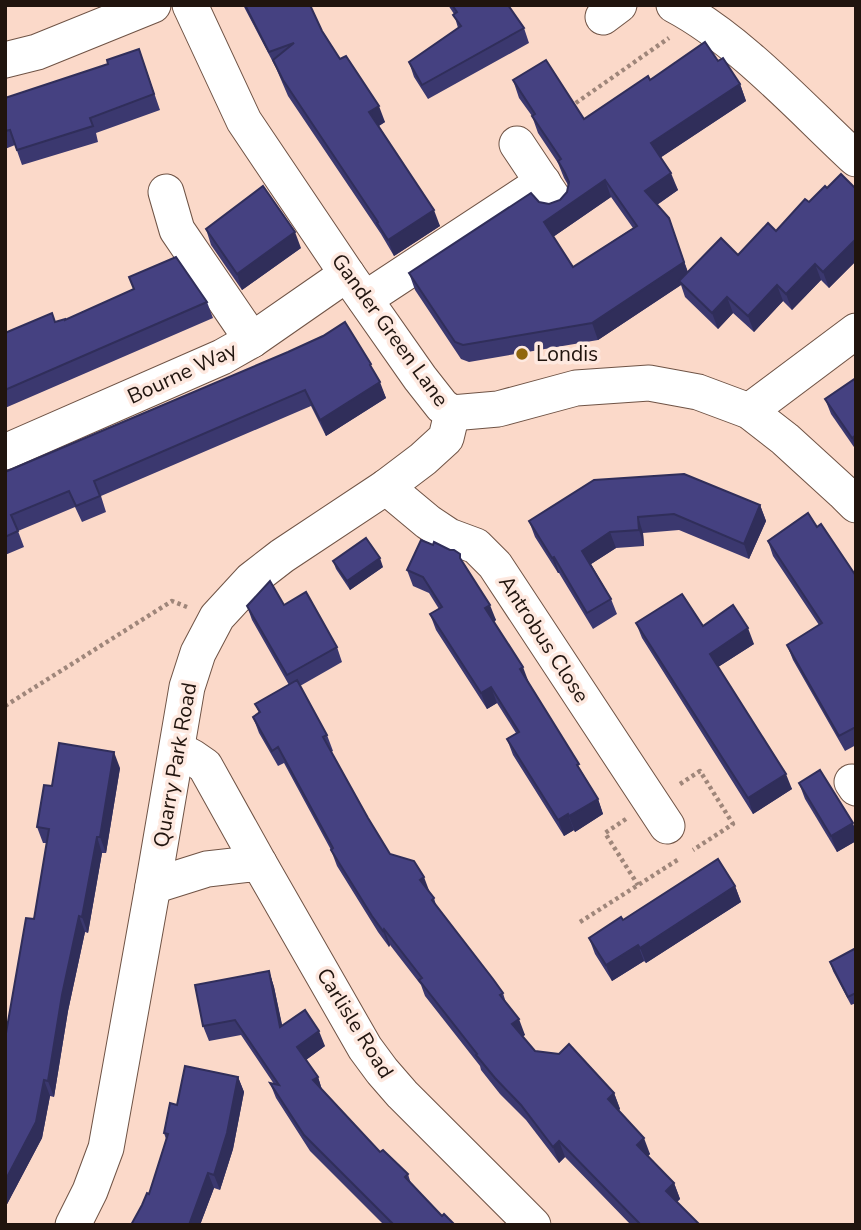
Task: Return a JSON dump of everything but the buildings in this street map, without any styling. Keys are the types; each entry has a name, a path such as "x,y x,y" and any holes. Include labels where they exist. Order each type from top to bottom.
{"street":[{"path":"5,60 37,52 153,5"},
{"name":"Gander Green Lane","path":"190,5 244,121 356,287 442,406 452,413 498,409 576,388 649,383 698,392 749,411 785,439 856,505"},
{"path":"686,12 756,65 856,159"},
{"name":"Bourne Way","path":"5,452 222,357 549,191 517,144"},
{"path":"166,192 177,230 252,340"},
{"path":"749,411 856,331"},
{"name":"Quarry Park Road","path":"73,1225 90,1191 106,1147 187,687 198,653 217,617 251,580 423,459 446,438 452,413"},
{"name":"Antrobus Close","path":"386,487 428,522 449,536 476,547 495,565 667,825"},
{"name":"Carlisle Road","path":"177,749 205,766 365,1048 382,1071 533,1225"},
{"path":"153,886 207,869 259,863"}],"path":[{"path":"562,112 686,12"},
{"path":"5,706 172,601 217,617"},
{"path":"691,851 733,824"},
{"path":"605,833 638,885"},
{"path":"580,922 680,858"}],"place":[{"name":"Londis","path":"522,354"}]}
